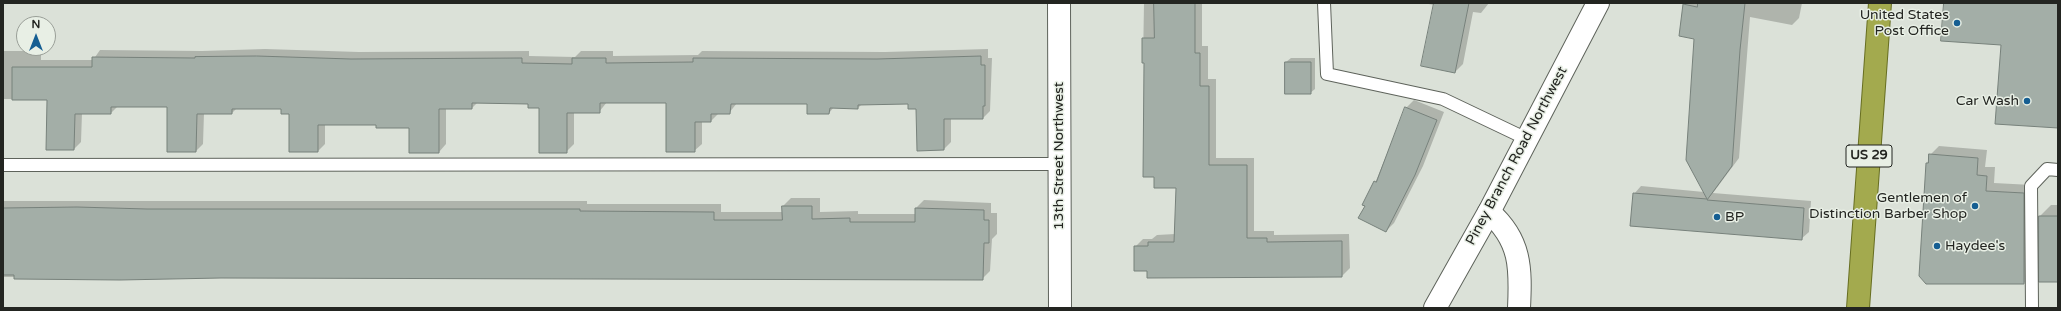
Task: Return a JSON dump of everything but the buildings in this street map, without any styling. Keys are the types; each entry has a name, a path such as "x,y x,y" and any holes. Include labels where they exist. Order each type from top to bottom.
{"highway":[{"name":"US 29","path":"1858,308 1880,3"}],"street":[{"name":"13th Street Northwest","path":"1059,3 1060,308"},
{"name":"Piney Branch Road Northwest","path":"1435,308 1489,212 1598,3"},
{"path":"1489,212 1500,221 1515,245 1520,273 1519,308"}],"lane":[{"path":"1324,3 1327,74 1444,99 1527,139"},
{"path":"3,165 1059,164"},
{"path":"2032,308 2031,186 2047,169 2058,170"}],"place":[{"name":"United States Post Office","path":"1957,23"},
{"name":"Car Wash","path":"2027,101"},
{"name":"Gentlemen of Distinction Barber Shop","path":"1975,206"},
{"name":"BP","path":"1717,217"},
{"name":"Haydee's","path":"1937,246"}]}
